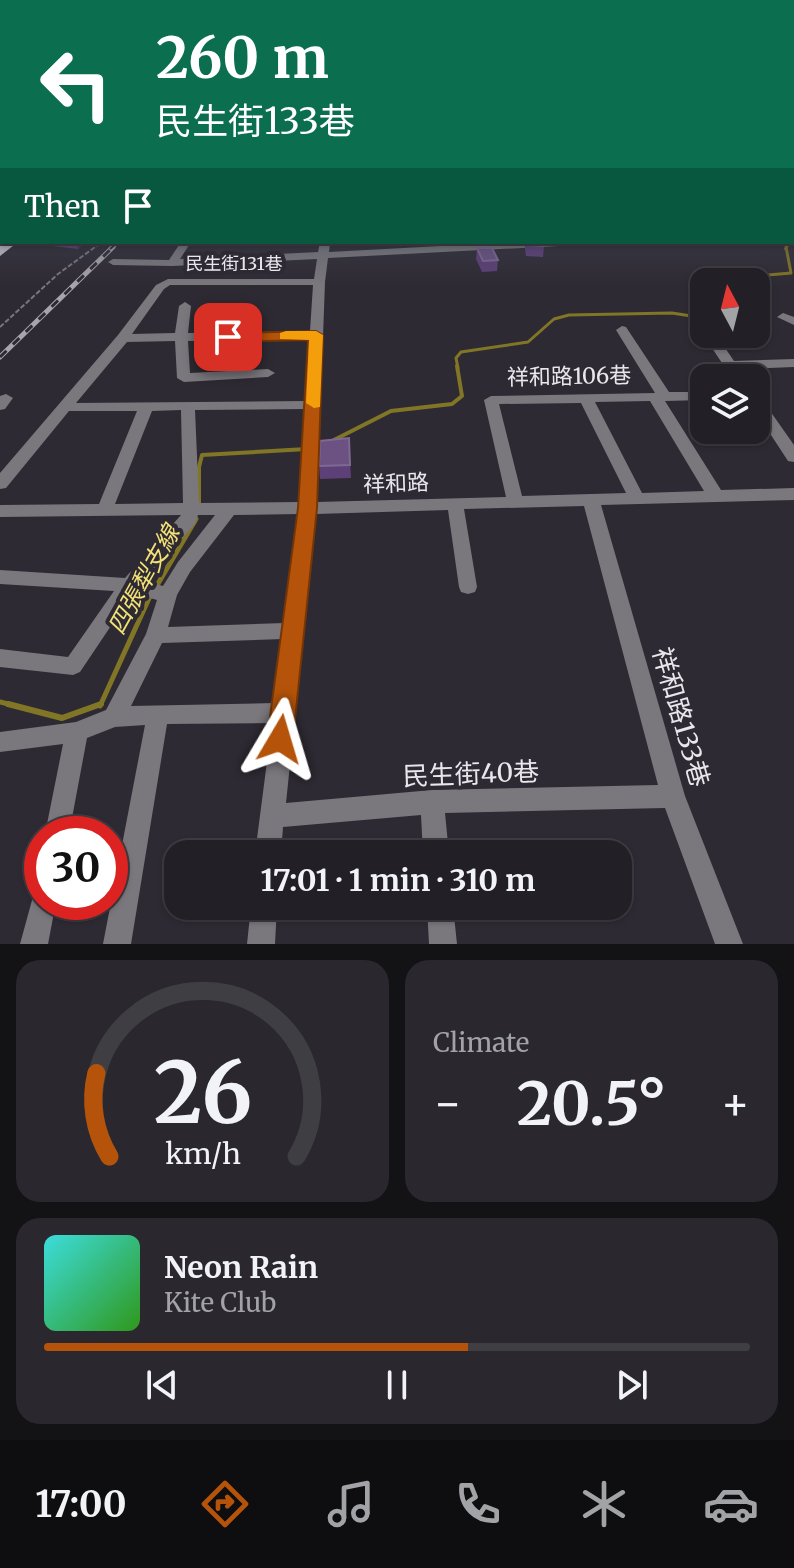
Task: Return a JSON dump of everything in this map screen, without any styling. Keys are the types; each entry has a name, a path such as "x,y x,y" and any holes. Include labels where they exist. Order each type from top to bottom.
{"street":[{"path":"172,263 185,244"},
{"path":"113,262 172,263 221,256 324,249 505,244"},
{"path":"269,840 308,508 319,282 324,249"},
{"path":"208,282 221,256"},
{"name":"民生街131巷","path":"0,484 123,338 160,287 168,282 319,282"},
{"path":"185,306 181,339 184,378 268,373"},
{"path":"622,330 715,495"},
{"path":"123,338 316,335"},
{"path":"762,364 794,363"},
{"name":"祥和路106巷","path":"515,501 491,400 690,396"},
{"path":"586,398 636,497"},
{"path":"63,407 314,405"},
{"path":"105,509 146,407"},
{"path":"0,658 73,666 129,585 189,520 188,407"},
{"path":"770,422 794,457"},
{"name":"祥和路","path":"0,511 308,508 794,494"},
{"name":"祥和路133巷","path":"591,501 673,796 729,944"},
{"path":"455,503 468,587"},
{"path":"114,717 156,635 160,592 184,567 229,509"},
{"path":"0,577 129,585 160,592"},
{"path":"156,635 294,631"},
{"path":"0,742 77,732 114,717 283,713"},
{"path":"117,944 158,714"},
{"path":"61,816 77,732"},
{"name":"民生街40巷","path":"271,816 432,802 673,796"},
{"path":"432,802 435,840"},
{"path":"34,944 39,920"},
{"path":"261,944 263,920"},
{"path":"441,920 443,944"}],"path":[{"path":"0,327 58,274 99,244"}],"building":[{"path":"477,248 492,248 498,260 483,261"},
{"path":"349,438 350,465 319,466 320,441"}],"waterway":[{"name":"四張犁支線","path":"786,248 789,244"},
{"name":"四張犁支線","path":"770,275 791,273 786,248"},
{"name":"四張犁支線","path":"458,368 456,358 461,352 528,342 554,319 569,315 672,313 690,316"},
{"name":"四張犁支線","path":"330,442 391,411 452,404 462,396 457,366"},
{"name":"四張犁支線","path":"199,507 202,455 307,449"},
{"name":"四張犁支線","path":"156,587 196,519"},
{"name":"四張犁支線","path":"101,704 151,594"},
{"name":"四張犁支線","path":"0,702 8,704"},
{"name":"四張犁支線","path":"8,704 16,706"},
{"name":"四張犁支線","path":"8,704 62,718 101,704"}],"railway":[{"path":"110,249 116,244"},
{"path":"0,357 113,247"}],"slow traffic":[{"path":"286,336 316,335 314,403"}],"route":[{"path":"228,337 316,335 308,508 280,739"}]}
